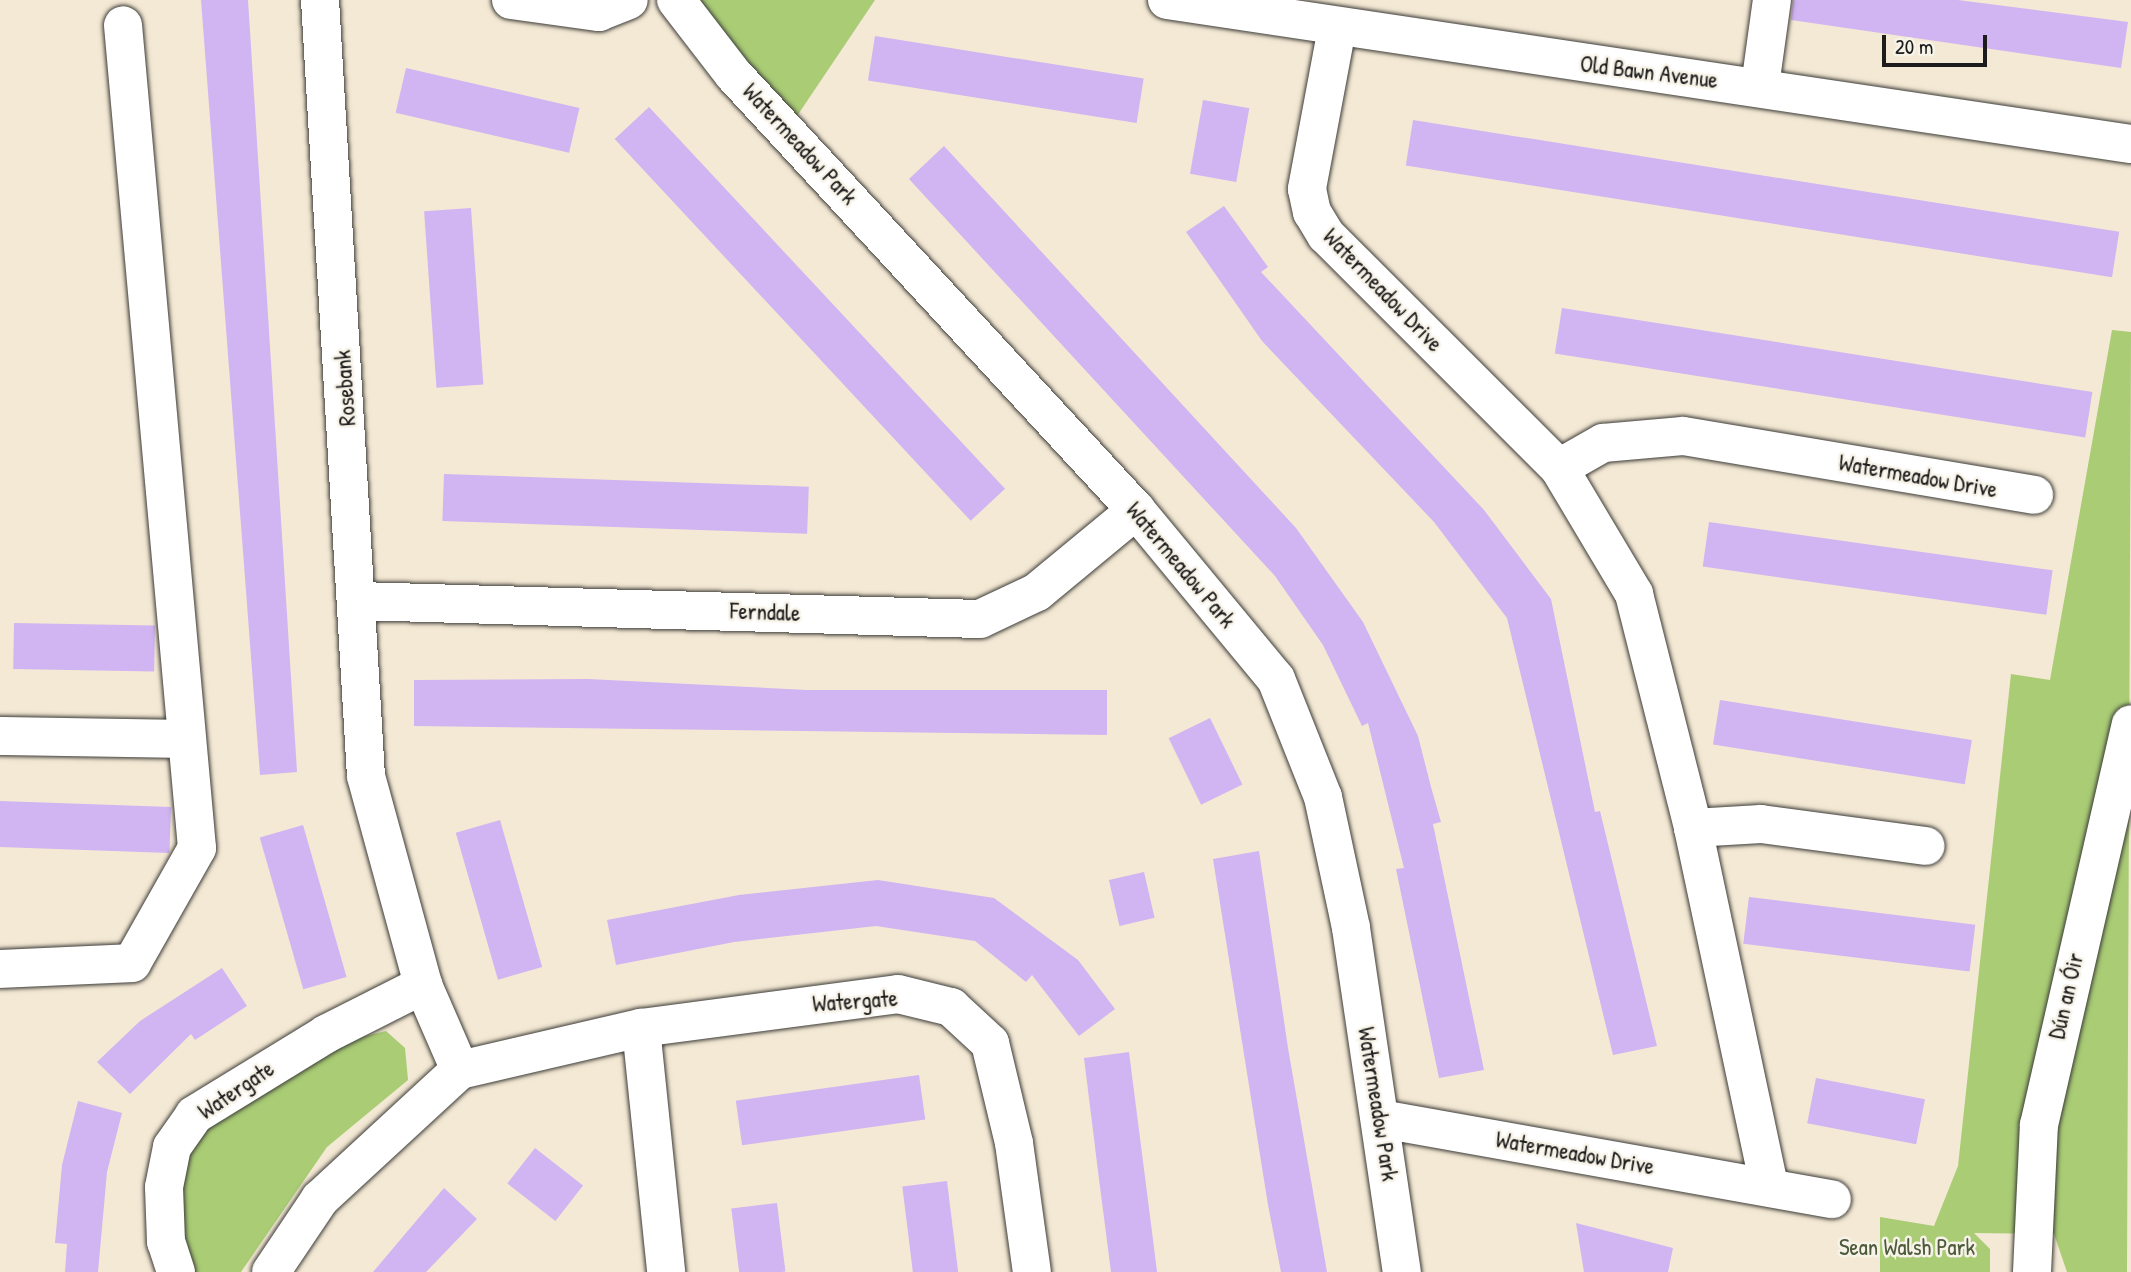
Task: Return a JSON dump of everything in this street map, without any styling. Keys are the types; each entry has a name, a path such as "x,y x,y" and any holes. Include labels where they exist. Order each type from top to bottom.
{"street":[{"name":"Rosebank","path":"320,0 358,601 366,776 423,985"},
{"path":"511,0 599,12 629,0"},
{"name":"Watermeadow Park","path":"676,0 733,74 1136,510 1276,679 1323,797 1381,1119 1402,1272"},
{"name":"Old Bawn Avenue","path":"1167,0 1337,28 1760,86 2131,144"},
{"path":"1760,86 1772,0"},
{"path":"0,969 132,963 141,957 197,848 184,739 123,25"},
{"name":"Watermeadow Drive","path":"1337,28 1307,189 1312,212 1326,234 1559,468 1634,594 1693,828 1769,1186"},
{"name":"Watermeadow Drive","path":"1559,468 1603,443 1683,436 2034,495"},
{"name":"Ferndale","path":"358,601 980,619 1037,592 1136,510"},
{"name":"Dún an Óir","path":"2032,1272 2044,1100 2131,724"},
{"path":"0,736 184,739"},
{"path":"1693,828 1761,824 1926,846"},
{"path":"423,985 460,1070"},
{"name":"Watergate","path":"177,1272 166,1242 164,1186 172,1147 194,1115 326,1034 423,985"},
{"name":"Watergate","path":"271,1272 320,1199 460,1070 641,1028 898,994 951,1007 990,1044 1014,1143 1032,1272"},
{"path":"641,1028 666,1272"},
{"name":"Watermeadow Drive","path":"1381,1119 1832,1199"}],"green space":[{"path":"686,0 875,0 793,122"},
{"name":"Sean Walsh Park","path":"2112,330 2131,332 2127,1272 2067,1272 2054,1234 1974,1233 1990,1249 1990,1272 1880,1272 1880,1217 1934,1226 1958,1166 2011,674 2050,680"},
{"path":"386,1031 405,1048 408,1080 327,1147 241,1272 189,1272 176,1215 179,1169 202,1125 357,1038"}],"building":[{"path":"201,0 248,0 297,772 260,775"},
{"path":"1793,0 1958,0 2128,22 2121,68 1791,20"},
{"path":"875,36 1144,79 1137,123 868,80"},
{"path":"406,68 579,108 569,153 396,113"},
{"path":"1203,100 1249,108 1236,182 1190,174"},
{"path":"649,107 1005,489 971,521 615,139"},
{"path":"1413,120 2119,232 2112,277 1406,165"},
{"path":"944,146 1296,528 1363,622 1418,736 1441,822 1433,824 1484,1070 1439,1078 1396,869 1404,868 1368,723 1362,726 1323,645 1275,576 909,179"},
{"path":"1224,206 1268,267 1261,272 1484,510 1551,599 1595,812 1600,811 1657,1046 1613,1055 1507,618 1434,522 1262,341 1186,232"},
{"path":"471,208 483,385 436,388 424,211"},
{"path":"1562,308 2092,392 2085,437 1555,353"},
{"path":"444,474 809,487 807,534 442,521"},
{"path":"1709,522 2053,570 2046,615 1703,567"},
{"path":"14,623 155,625 154,671 13,669"},
{"path":"588,679 807,690 1107,690 1107,735 414,726 414,680"},
{"path":"1720,700 1972,740 1965,784 1713,744"},
{"path":"1210,718 1242,785 1201,805 1169,738"},
{"path":"0,801 171,807 169,853 0,847"},
{"path":"500,820 542,967 498,980 456,833"},
{"path":"303,825 347,977 303,989 260,837"},
{"path":"1259,851 1288,1048 1327,1272 1281,1272 1268,1205 1213,859"},
{"path":"1144,872 1155,918 1119,926 1109,880"},
{"path":"878,880 994,898 1078,960 1115,1009 1079,1036 1032,975 1026,982 975,941 876,926 734,942 616,965 607,920 739,895"},
{"path":"1749,897 1975,925 1970,971 1743,944"},
{"path":"222,968 247,1006 195,1040 191,1034 130,1094 97,1062 140,1021"},
{"path":"1129,1052 1157,1272 1111,1272 1099,1179 1084,1058"},
{"path":"919,1075 925,1120 742,1145 736,1101"},
{"path":"1816,1078 1925,1099 1916,1144 1807,1123"},
{"path":"78,1101 122,1113 107,1172 98,1272 65,1272 67,1244 55,1243 62,1165"},
{"path":"535,1148 583,1186 555,1221 507,1183"},
{"path":"947,1181 958,1272 913,1272 902,1186"},
{"path":"444,1188 477,1219 426,1272 373,1272"},
{"path":"777,1203 785,1271 739,1272 731,1209"},
{"path":"1576,1223 1673,1248 1668,1272 1584,1272"}]}
